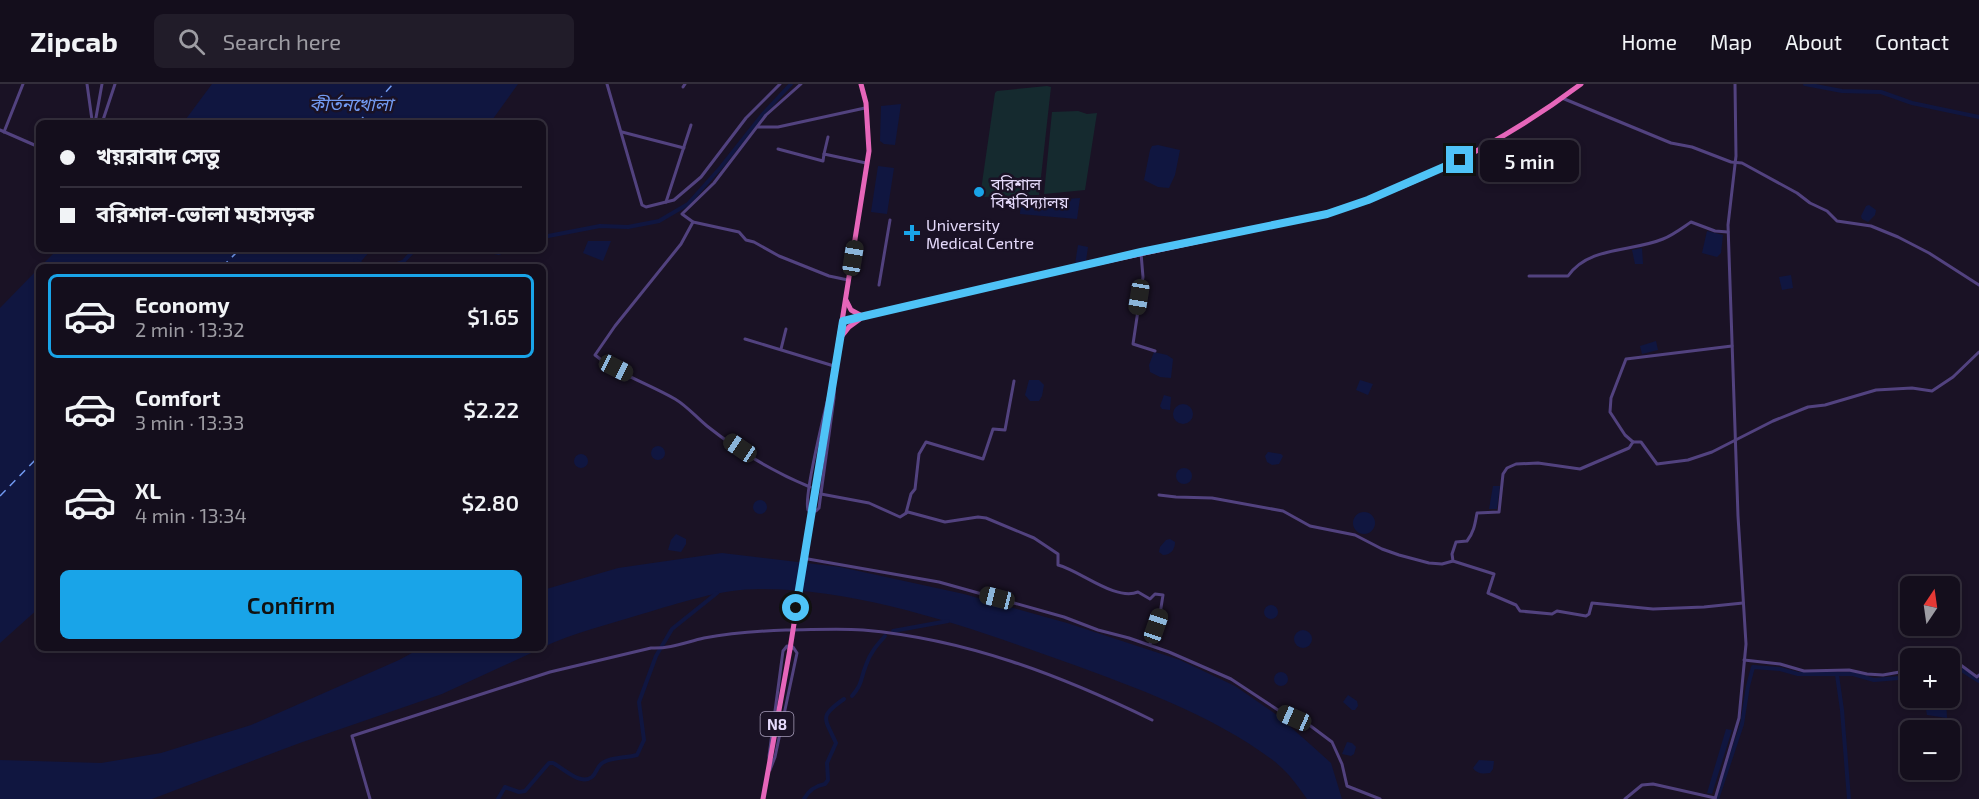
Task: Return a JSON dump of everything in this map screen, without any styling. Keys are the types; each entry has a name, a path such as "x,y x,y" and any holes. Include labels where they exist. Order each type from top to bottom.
{"highway":[{"path":"843,321 1141,252 1327,214 1368,200 1477,152 1581,84"},
{"name":"N8","path":"763,799 790,649 868,163 870,138 867,108 861,85"},
{"path":"846,300 855,313 864,316"},
{"path":"841,338 849,327 864,316"}],"street":[{"path":"22,84 2,131 36,146"},
{"path":"87,84 92,120"},
{"path":"96,120 102,84"},
{"path":"103,120 115,84"},
{"path":"607,84 642,205 646,207 674,200 701,177 746,118 780,84"},
{"path":"801,84 774,107 714,183 682,214 693,222 739,232 742,238 779,256 828,276 850,281"},
{"path":"1625,799 1642,785 1653,784 1715,799 1739,718 1746,644 1728,232 1735,162 1735,84"},
{"path":"1562,98 1671,143 1692,147 1757,170 1827,212 1837,221 1871,226 1898,237 1929,253 1979,285"},
{"path":"758,126 778,127 867,108"},
{"path":"666,202 691,125"},
{"path":"622,132 684,148"},
{"path":"778,149 823,161 828,137"},
{"path":"824,154 868,163"},
{"path":"879,285 890,220"},
{"path":"693,222 681,244 615,326 595,355 677,400 708,427 740,448 793,480 810,487"},
{"path":"1529,276 1568,276 1575,267 1587,260 1662,240 1691,222 1715,231 1728,232"},
{"path":"1141,252 1143,277 1133,344 1155,351"},
{"path":"781,349 786,329"},
{"path":"745,339 781,349 835,370"},
{"path":"1732,346 1626,359 1611,398 1610,412 1626,435 1633,442 1641,442 1657,464 1688,460 1712,452 1808,407 1825,405 1876,390 1912,388 1932,391 1953,376 1979,352"},
{"path":"835,370 834,398 819,508 816,511 808,510 807,502 835,370"},
{"path":"821,494 869,503 900,517 906,513 911,494 915,489 919,454 926,442 983,459 993,429 1005,430 1014,381"},
{"path":"1453,561 1452,554 1456,542 1467,541 1475,525 1477,513 1499,512 1503,474 1507,468 1516,464 1538,463 1580,469 1629,448 1633,442"},
{"path":"1159,495 1212,498 1283,511 1310,526 1355,536 1400,555 1429,563 1442,564 1453,561 1494,574 1488,593 1516,604 1520,611 1552,614 1557,611 1586,616 1589,614 1592,603 1653,609 1743,603"},
{"path":"906,513 945,522 986,518 1034,538 1055,550 1058,554 1058,565 1098,584 1130,595 1138,592 1150,599 1155,594 1163,596 1160,614 1150,644"},
{"path":"808,558 939,582 1048,612 1098,630 1150,644 1231,679 1281,712 1308,724 1332,742 1342,764 1347,786 1380,799"},
{"path":"370,799 352,736 550,672 651,648 666,649 703,638 788,630 863,630 910,637 964,647 1019,663 1108,699 1152,720"},
{"path":"788,645 794,646 797,653 775,757 770,770 769,756 783,651 788,645"},
{"path":"1744,660 1780,664 1804,671 1849,670 1883,675 1900,672"},
{"path":"1960,664 1977,676 1979,675"}],"green space":[{"path":"1051,87 1039,195 980,197 995,93"},
{"path":"1078,111 1087,114 1097,113 1085,190 1044,194 1052,112"}],"water":[{"name":"কীর্তনখোলা","path":"212,84 518,84 492,120 185,120"},
{"path":"901,104 895,145 884,144 880,141 881,106"},
{"path":"1158,145 1180,150 1175,175 1169,188 1158,187 1144,180 1150,150 1152,146"},
{"path":"878,166 894,168 887,214 871,212"},
{"path":"1080,198 1077,219 1020,214 1021,202"},
{"path":"1869,205 1876,210 1875,215 1868,222 1861,216 1866,206"},
{"path":"1707,231 1723,235 1721,253 1717,257 1702,253"},
{"path":"588,241 611,241 603,261 583,253"},
{"path":"1078,245 1088,247 1086,261 1075,264"},
{"path":"1642,248 1643,264 1635,264 1632,250"},
{"path":"55,252 369,252 359,264 43,264"},
{"path":"36,271 36,611 0,643 0,308"},
{"path":"1791,275 1793,288 1782,290 1779,277"},
{"path":"1656,341 1658,350 1642,354 1640,346"},
{"path":"1154,352 1173,359 1171,378 1160,377 1150,372 1149,365"},
{"path":"1029,380 1039,380 1044,385 1039,401 1030,401 1025,395"},
{"path":"1360,380 1373,384 1368,395 1356,390"},
{"path":"1164,395 1171,397 1170,410 1162,409 1160,406"},
{"path":"1183,404 1190,407 1193,414 1190,421 1183,424 1176,421 1173,414 1176,407"},
{"path":"658,446 663,448 665,453 663,458 658,460 653,458 651,453 653,448"},
{"path":"1268,452 1283,456 1279,464 1272,465 1267,462 1265,456"},
{"path":"581,454 586,456 588,461 586,466 581,468 576,466 574,461 576,456"},
{"path":"1184,468 1190,470 1192,476 1190,482 1184,484 1178,482 1176,476 1178,470"},
{"path":"1493,486 1500,486 1497,509 1489,509"},
{"path":"757,500 763,500 767,507 763,514 757,514 753,510 753,504"},
{"path":"1364,512 1372,515 1375,523 1372,531 1364,534 1356,531 1353,523 1356,515"},
{"path":"676,534 686,539 681,552 668,550"},
{"path":"1170,539 1175,542 1173,549 1170,553 1163,555 1159,552 1160,547"},
{"path":"722,553 840,567 964,594 1067,623 1180,660 1235,686 1277,715 1331,763 1342,799 1307,799 1274,761 1225,730 1173,703 953,623 837,595 761,589 730,591 686,601 604,625 546,646 546,589 618,568"},
{"path":"1268,605 1274,605 1278,612 1274,619 1268,619 1264,615 1264,609"},
{"path":"1303,630 1309,633 1312,639 1309,645 1303,648 1297,645 1294,639 1297,633"},
{"path":"416,651 535,651 442,694 297,744 152,799 0,799 0,760 101,763 161,753 251,725"},
{"path":"1281,672 1286,674 1288,679 1286,684 1281,686 1276,684 1274,679 1276,674"},
{"path":"1348,695 1357,701 1358,706 1355,710 1343,702"},
{"path":"1926,708 1946,708 1947,718 1927,715"},
{"path":"1726,729 1732,730 1712,794 1707,793"},
{"path":"1347,742 1356,747 1351,756 1342,754"},
{"path":"1479,760 1494,761 1490,773 1480,773 1473,768"}],"waterway":[{"path":"546,236 600,226 628,227 659,221 688,204 791,84"},
{"path":"1805,84 1842,91 1881,92 1912,103 1979,117"},
{"path":"397,264 403,262 412,252"},
{"path":"494,252 502,252"},
{"path":"355,260 362,264"},
{"path":"498,799 505,787 519,792 525,791 549,763 553,763 577,778 587,779 592,777 604,762 637,755 644,740 639,702 656,656 672,629 717,593"},
{"path":"893,631 948,621"},
{"path":"852,696 860,684 870,657 885,636"},
{"path":"1717,799 1742,724 1753,667 1780,669 1798,674 1853,674 1874,680 1900,678"},
{"path":"1960,669 1979,681"},
{"path":"1837,675 1849,799"},
{"path":"804,799 813,789 825,784 828,780 827,763 836,743 826,718 830,710 844,699"}],"ferry route":[{"path":"361,120 393,84"},
{"path":"225,264 237,252"},
{"path":"0,496 36,459"}],"place":[{"name":"বরিশাল বিশ্ববিদ্যালয়","path":"979,192"},
{"name":"University Medical Centre","path":"912,233"}],"route":[{"path":"796,608 843,321 1141,252 1327,214 1368,200 1460,160"}]}
